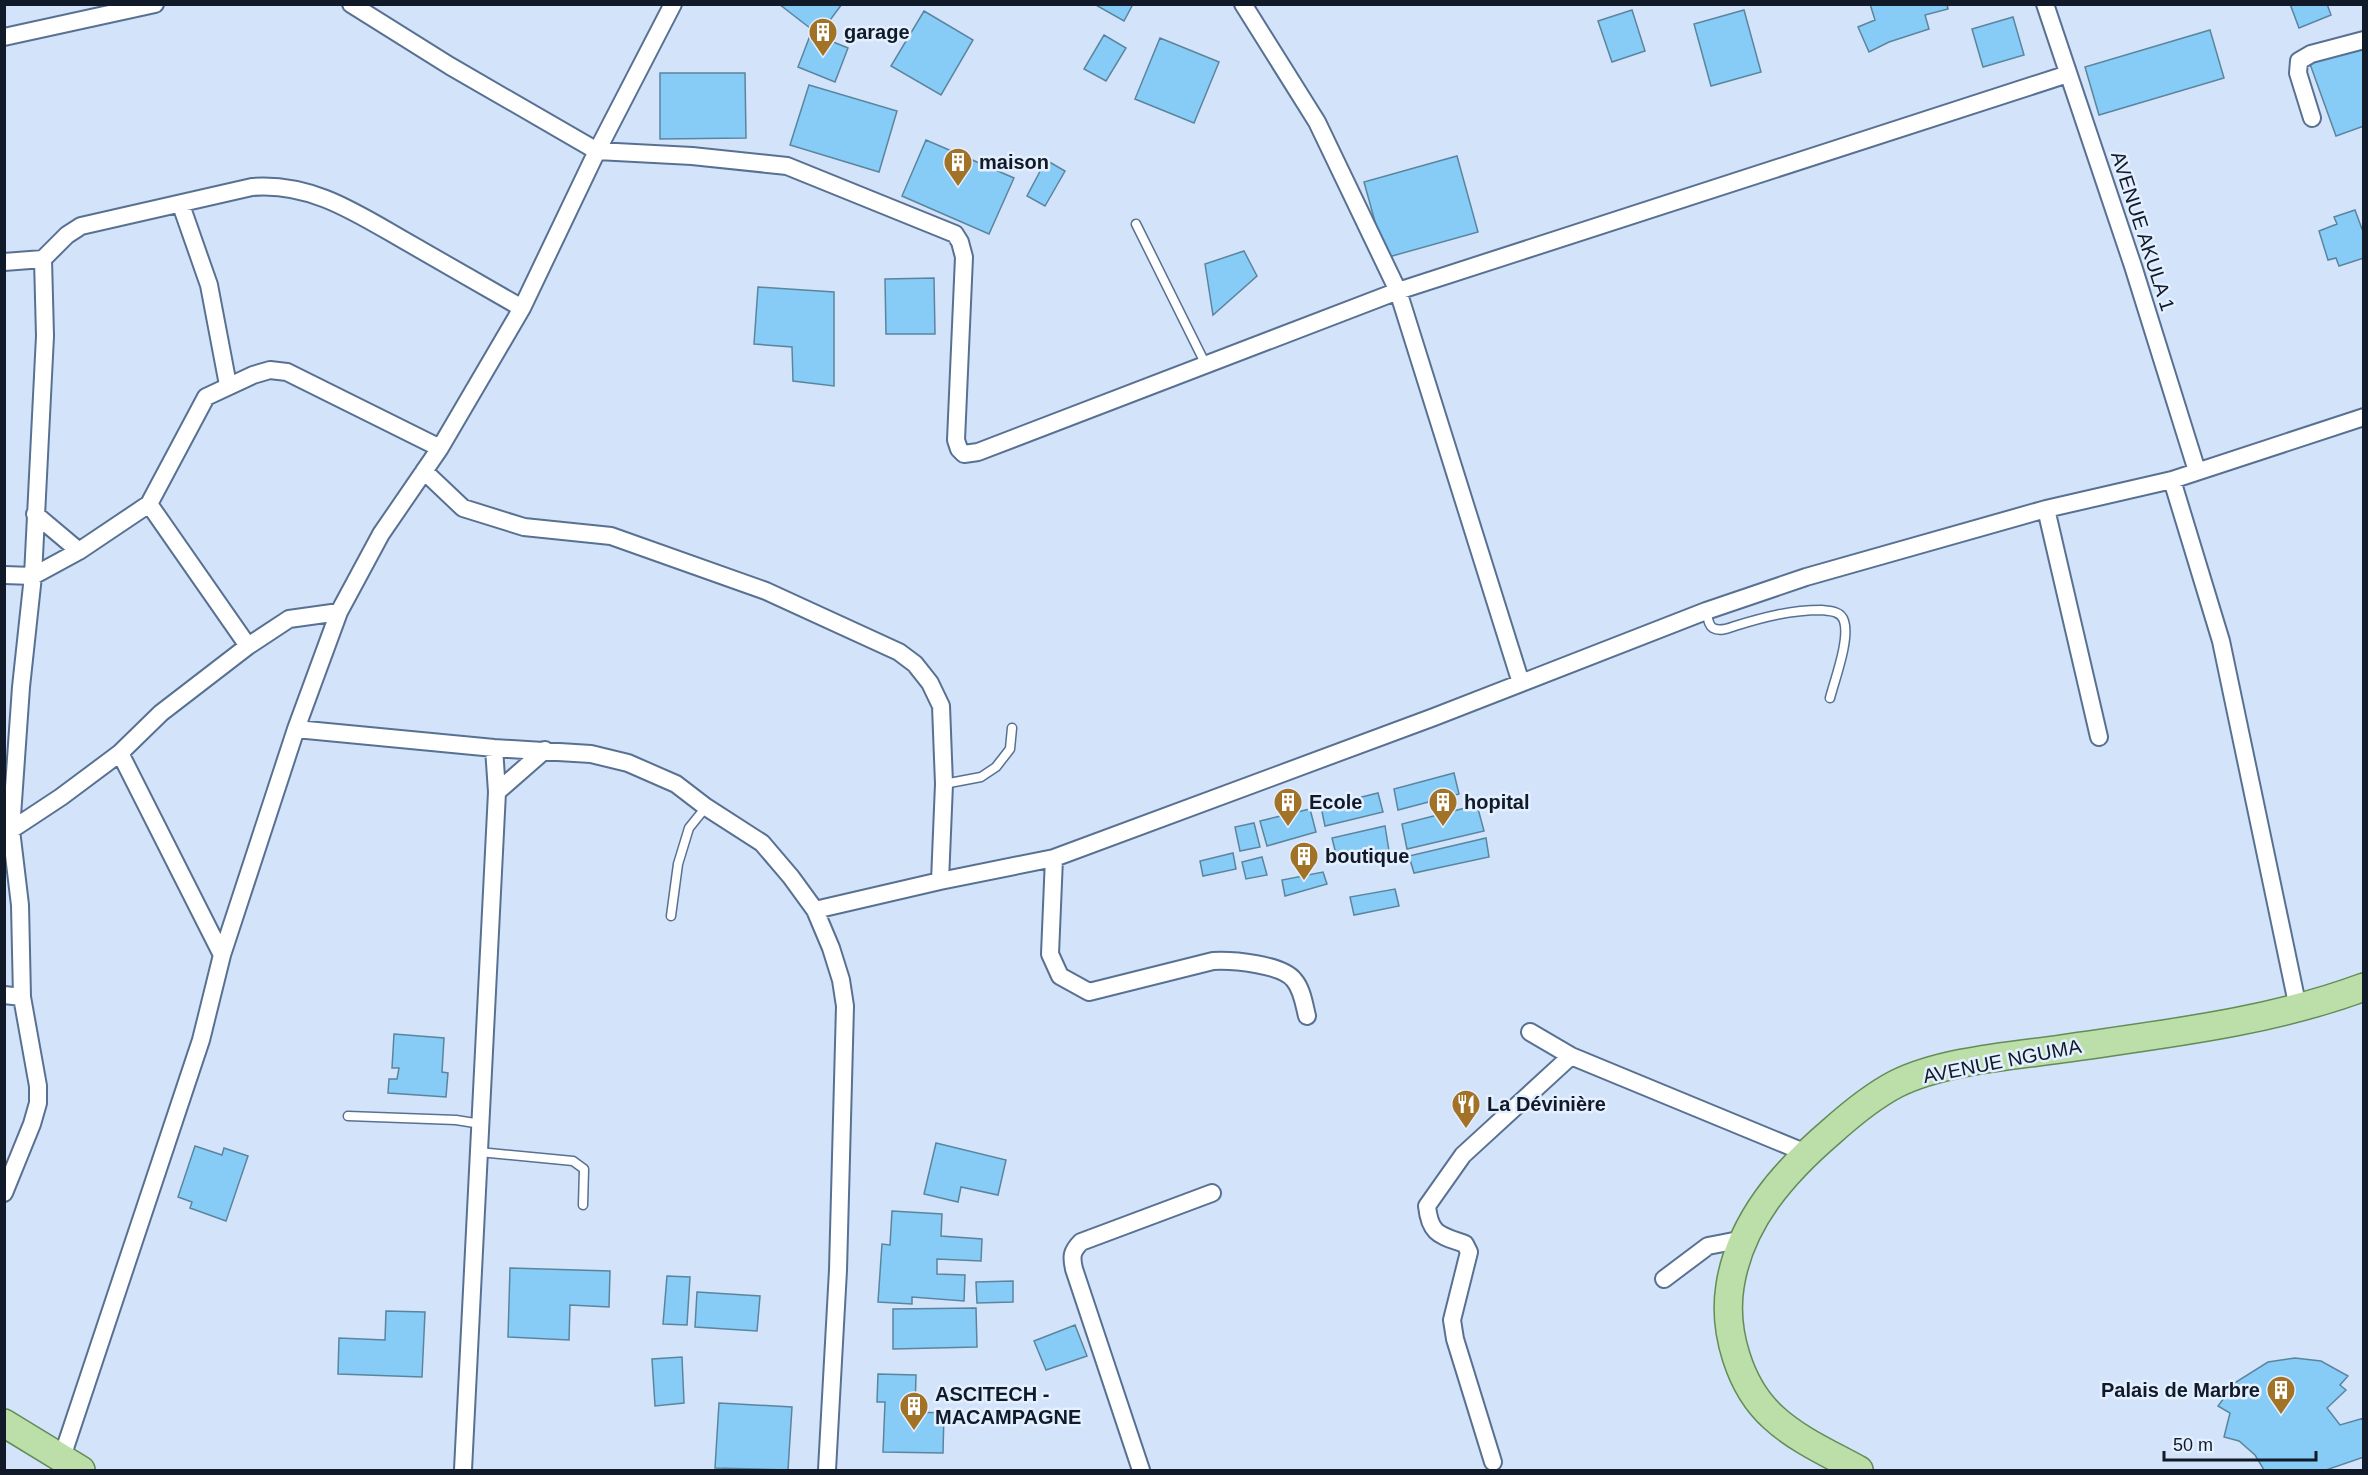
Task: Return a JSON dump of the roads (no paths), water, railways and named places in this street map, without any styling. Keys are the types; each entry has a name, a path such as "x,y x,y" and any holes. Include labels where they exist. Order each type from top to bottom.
{"main road":[{"name":"AVENUE NGUMA","path":"1859,1470 1796,1435 1773,1417 1747,1383 1736,1353 1731,1328 1729,1295 1734,1264 1744,1239 1764,1201 1806,1153 1852,1113 1897,1084 1938,1069 2191,1030 2298,1008 2364,987"},
{"path":"4,1423 71,1464"}],"street":[{"path":"4,37 155,4"},
{"path":"351,4 450,66 597,151 692,156 787,166 955,234 964,257 956,440 959,449 964,454 978,452 1398,291 2068,74"},
{"path":"71,1464 201,1040 222,955 296,729 339,612 381,534 440,448 522,308 597,151 673,4"},
{"path":"1243,4 1317,122 1398,291 1521,683"},
{"name":"AVENUE AKULA 1","path":"2045,4 2133,266 2197,471"},
{"path":"2312,118 2298,73 2299,61 2311,54 2364,40"},
{"path":"4,262 43,259 67,235 81,226 252,187 295,188 339,204 522,308"},
{"path":"181,205 209,285 228,385"},
{"path":"4,1193 32,1124 38,1103 38,1073 22,997 20,905 8,830 33,576 45,336 43,259"},
{"path":"4,575 33,576 79,551 148,504 206,396 228,385 270,370 287,372 440,448"},
{"path":"815,910 1054,858 1706,611 1806,577 2046,509 2172,480 2364,417"},
{"path":"424,471 463,508 524,527 611,536 766,591 899,652 915,664 930,683 941,706 944,784 940,881"},
{"path":"2172,480 2221,641 2298,1008"},
{"path":"148,504 248,646"},
{"path":"2046,509 2099,737"},
{"path":"35,514 79,551"},
{"path":"8,830 62,797 120,753 161,713 248,646 289,619 339,612"},
{"path":"296,729 494,748 591,754 628,764 676,784 706,807 762,843 815,910 841,980 844,1006 838,1270 828,1470"},
{"path":"463,1470 497,792 494,748"},
{"path":"497,792 545,750"},
{"path":"120,753 222,955"},
{"path":"1054,858 1050,954 1060,976 1089,992 1213,962 1231,960 1289,975 1298,988 1307,1016"},
{"path":"4,995 22,997"},
{"path":"1530,1032 1571,1056 1806,1153"},
{"path":"1493,1461 1455,1339 1452,1320 1469,1252 1465,1244 1438,1234 1429,1224 1427,1206 1463,1155 1571,1056"},
{"path":"1141,1470 1074,1269 1073,1250 1081,1242 1212,1192"},
{"path":"1664,1279 1708,1246 1744,1239"}],"lane":[{"path":"1136,225 1206,365"},
{"path":"1706,611 1710,626 1715,630 1725,630 1774,614 1800,610 1831,610 1839,613 1844,621 1845,637 1830,698"},
{"path":"944,784 981,777 996,767 1010,749 1012,728"},
{"path":"671,916 678,864 688,828 706,807"},
{"path":"348,1116 456,1120 481,1124"},
{"path":"479,1152 573,1161 584,1168 583,1205"}],"place":[{"name":"garage","path":"823,58"},
{"name":"maison","path":"958,188"},
{"name":"Ecole","path":"1288,828"},
{"name":"hopital","path":"1443,828"},
{"name":"boutique","path":"1304,882"},
{"name":"La Dévinière","path":"1466,1130"},
{"name":"Palais de Marbre","path":"2281,1416"},
{"name":"ASCITECH - MACAMPAGNE","path":"914,1432"}]}
